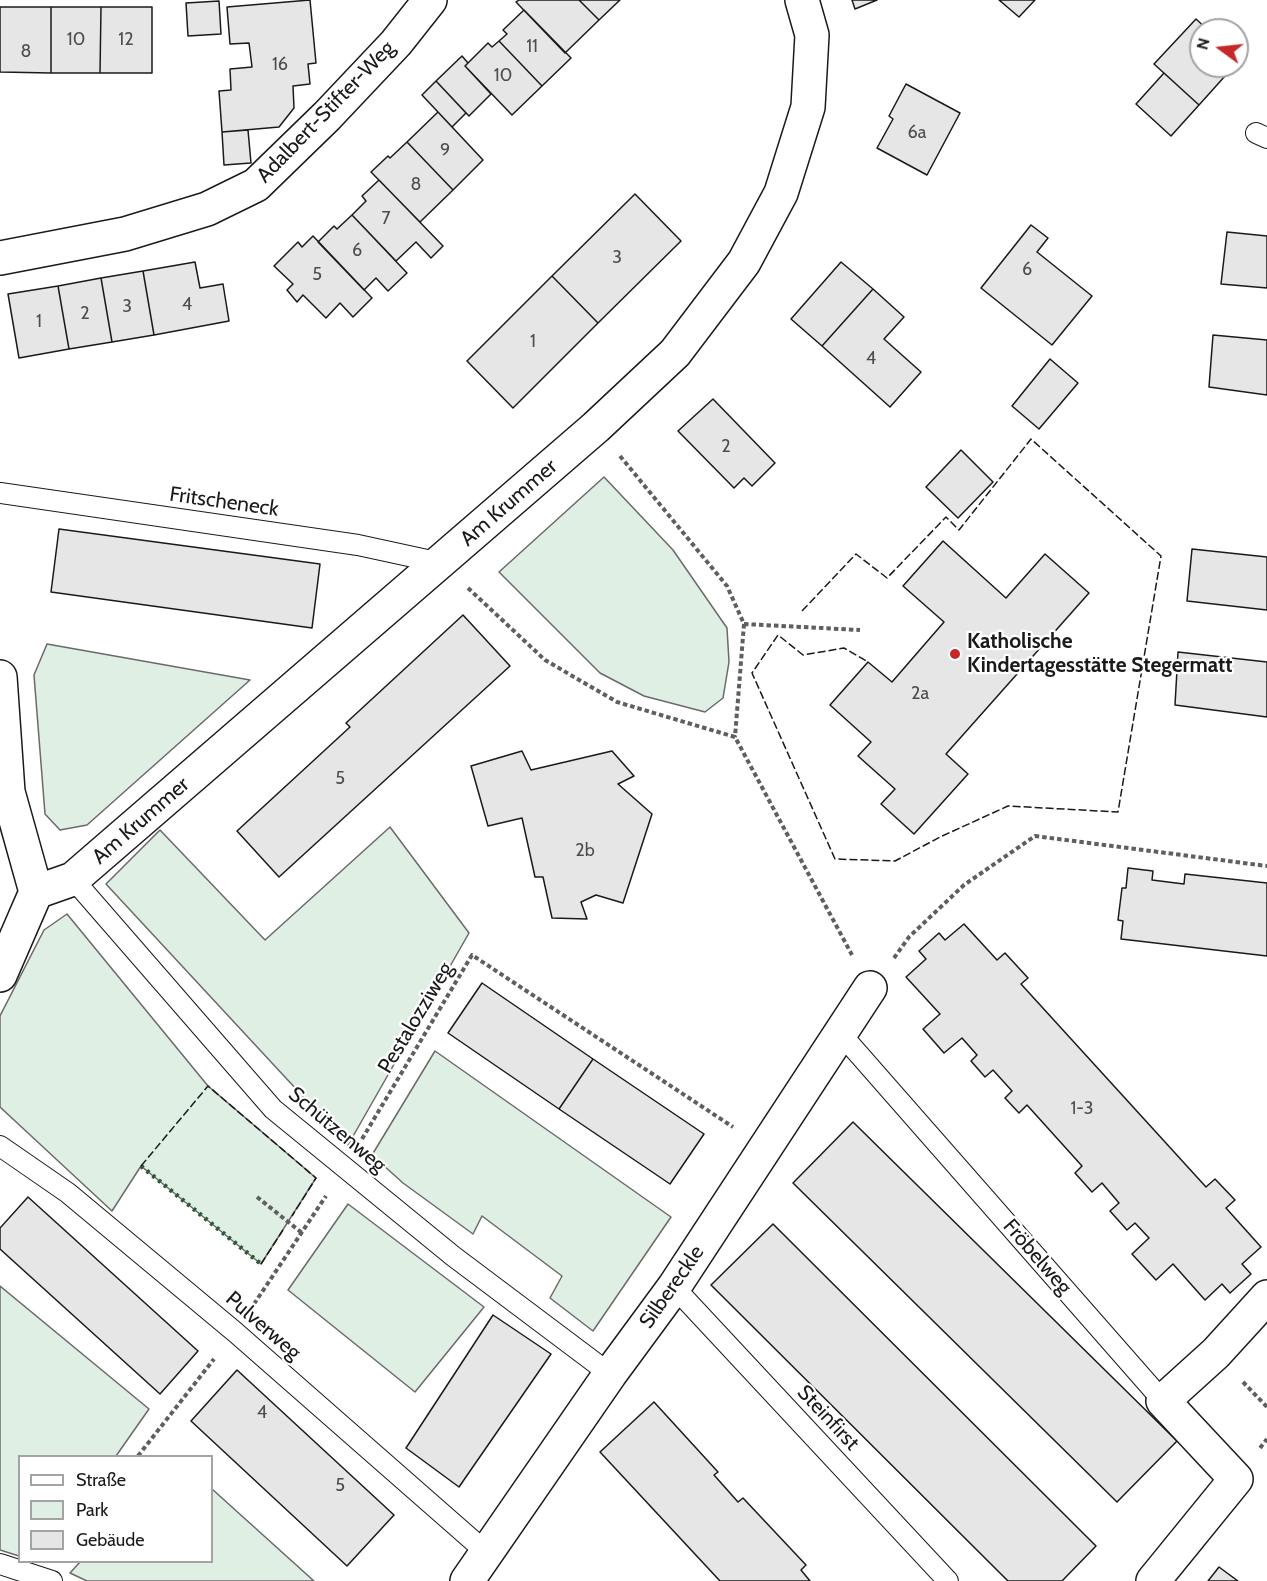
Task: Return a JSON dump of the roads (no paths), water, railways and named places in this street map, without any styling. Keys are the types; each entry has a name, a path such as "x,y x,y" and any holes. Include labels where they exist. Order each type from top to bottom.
{"street":[{"name":"Adalbert-Stifter-Weg","path":"0,258 125,234 207,209 256,185 327,116 396,43 430,0"},
{"name":"Am Krummer","path":"36,892 73,879 596,428 675,353 744,262 781,193 808,107 812,34 802,0"},
{"path":"0,678 8,792 36,892 0,975"},
{"name":"Silbereckle","path":"467,1581 610,1374 674,1287 870,988"},
{"path":"1163,1401 1216,1353 1267,1297"},
{"name":"Fröbelweg","path":"1153,1581 1236,1479 1163,1401"}],"lane":[{"name":"Fritscheneck","path":"0,494 358,546 441,563"},
{"name":"Schützenweg","path":"73,879 273,1109 453,1256 610,1374"},
{"name":"Fröbelweg","path":"841,1034 1163,1401"},
{"name":"Pulverweg","path":"0,1146 68,1193 235,1332 487,1553"},
{"name":"Steinfirst","path":"674,1287 948,1581"},
{"path":"0,1564 52,1581"}],"place":[{"name":"Katholische Kindertagesstätte Stegermatt","path":"955,654"}]}
